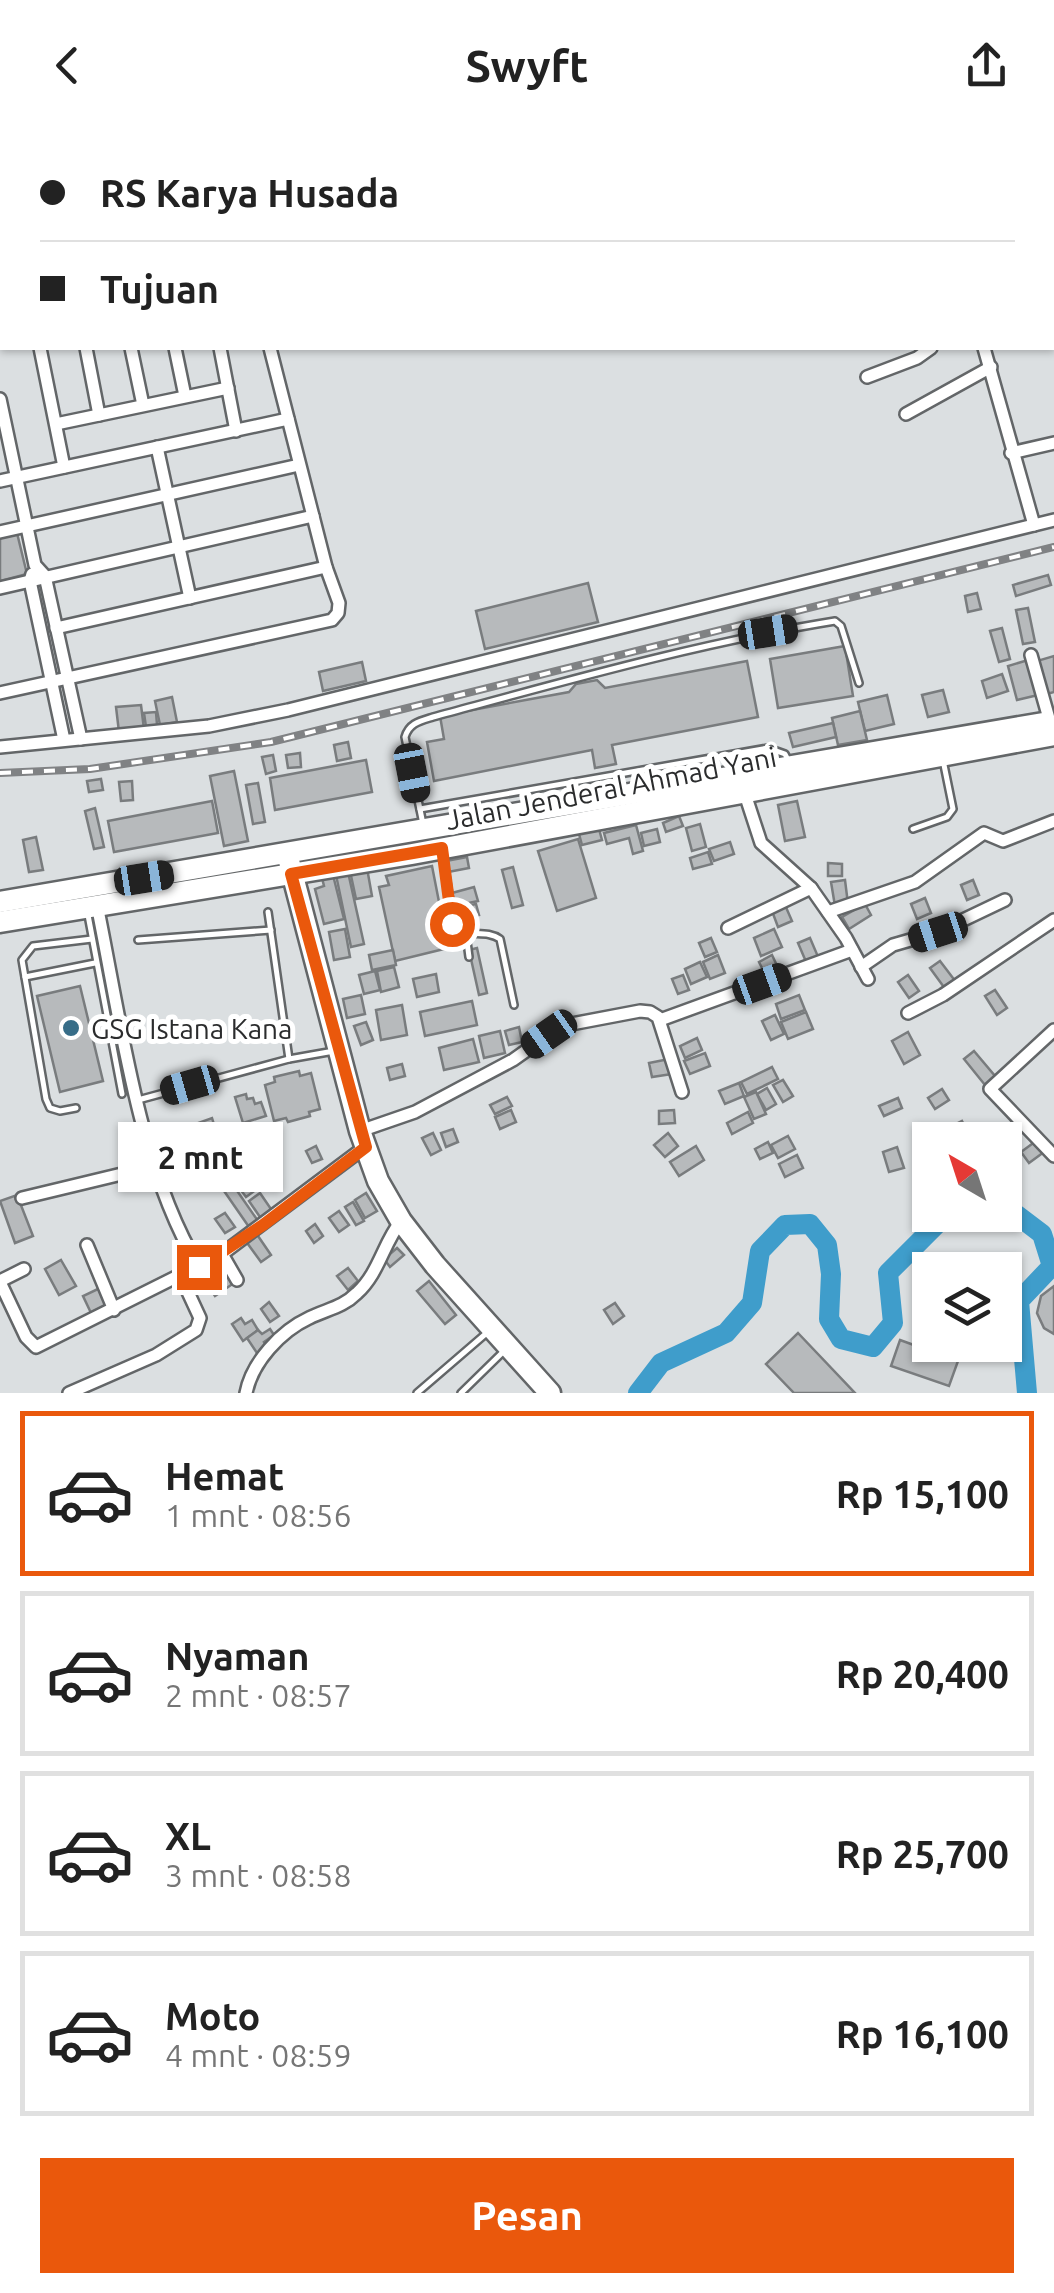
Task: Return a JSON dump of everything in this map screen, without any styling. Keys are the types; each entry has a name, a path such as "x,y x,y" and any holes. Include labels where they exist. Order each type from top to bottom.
{"highway":[{"name":"Jalan Jenderal Ahmad Yani","path":"0,922 289,864 422,819 493,828 942,756 1053,731"},
{"name":"Jalan Jenderal Ahmad Yani","path":"0,902 442,848 493,828 790,765 1053,731"},
{"path":"289,864 362,1139 378,1181 400,1221 550,1393"}],"street":[{"path":"40,350 64,467"},
{"path":"86,350 99,414"},
{"path":"132,350 143,406"},
{"path":"175,350 185,396"},
{"path":"220,350 236,430"},
{"path":"0,692 332,620 338,614 271,350"},
{"path":"868,378 928,350"},
{"path":"985,350 1034,525"},
{"path":"906,414 991,367"},
{"path":"56,424 228,388"},
{"path":"0,399 35,564 45,576 81,739"},
{"path":"0,481 288,418"},
{"path":"1012,453 1054,443"},
{"path":"157,447 190,598"},
{"path":"0,532 299,465"},
{"path":"0,588 313,516"},
{"path":"0,747 209,726 288,710 1054,520"},
{"path":"35,564 30,581 64,740"},
{"path":"56,628 326,567"},
{"path":"1031,654 1053,731"},
{"path":"744,790 761,842 811,888 865,973 893,945 938,932 1005,900"},
{"path":"828,912 915,882 984,833 1003,841 1054,821"},
{"path":"728,928 811,888"},
{"path":"92,906 154,1166 173,1218 199,1267"},
{"path":"908,1012 943,996 1054,920"},
{"path":"660,1020 852,950"},
{"path":"24,1269 0,1282 34,1347 222,1254 362,1139 513,1060 562,1026 650,1012 660,1020 682,1092"},
{"path":"1054,1030 990,1089 1054,1156"},
{"path":"22,1198 154,1166"},
{"path":"246,1393 258,1363 274,1343 310,1318 345,1304 372,1278 387,1239 400,1221"},
{"path":"87,1245 114,1310"},
{"path":"222,1254 237,1280"},
{"path":"70,1393 156,1355 196,1330 200,1318 181,1277"}],"lane":[{"path":"790,765 785,754 768,748 422,819 406,738 407,730 414,724 450,712 768,632 835,621 842,626 859,684"},
{"path":"913,829 947,817 954,809 942,756"},
{"path":"442,848 452,924 457,932 490,934 500,939 514,1006"},
{"path":"92,906 95,964 122,1094"},
{"path":"268,912 289,1059"},
{"path":"138,940 271,930"},
{"path":"466,934 469,957"},
{"path":"76,1108 50,1108 46,1099 22,960 33,946 92,939"},
{"path":"24,978 95,964"},
{"path":"138,1100 289,1059 339,1050"},
{"path":"417,1393 491,1329"},
{"path":"461,1393 508,1347"}],"building":[{"path":"17,533 27,574 0,581 0,537"},
{"path":"1048,575 1051,585 1016,596 1013,585"},
{"path":"588,583 598,622 485,649 476,611"},
{"path":"977,593 981,609 968,612 965,596"},
{"path":"1028,608 1035,642 1023,644 1016,610"},
{"path":"1002,628 1010,659 999,662 990,631"},
{"path":"845,646 853,696 778,708 770,659"},
{"path":"1054,656 1054,692 1047,694 1037,661"},
{"path":"1028,660 1038,695 1017,700 1008,666"},
{"path":"747,661 758,717 612,745 616,764 595,768 592,750 434,781 427,742 444,739 440,716 569,692 576,684 597,680 605,688"},
{"path":"362,662 366,681 323,691 319,672"},
{"path":"1002,674 1008,691 987,698 982,681"},
{"path":"943,690 949,712 928,717 922,695"},
{"path":"887,695 894,724 865,731 858,702"},
{"path":"172,697 177,722 160,725 155,701"},
{"path":"141,705 144,729 119,732 116,707"},
{"path":"860,711 867,740 838,745 832,718"},
{"path":"156,712 157,725 146,727 144,713"},
{"path":"833,723 836,737 793,747 789,733"},
{"path":"348,742 351,758 337,761 334,745"},
{"path":"300,753 301,767 288,768 286,755"},
{"path":"273,755 276,771 266,774 262,757"},
{"path":"366,760 372,792 275,810 270,778"},
{"path":"234,771 248,841 224,846 210,776"},
{"path":"101,779 103,790 89,792 87,781"},
{"path":"132,781 133,800 121,801 119,782"},
{"path":"258,783 265,822 253,824 246,785"},
{"path":"212,801 218,833 114,852 108,821"},
{"path":"797,801 805,837 785,841 778,805"},
{"path":"95,808 104,847 94,849 85,811"},
{"path":"679,816 683,826 666,832 663,823"},
{"path":"700,824 706,847 692,851 686,828"},
{"path":"636,825 643,851 633,854 629,838 607,844 604,833"},
{"path":"599,829 602,840 582,845 579,834"},
{"path":"657,829 660,842 644,846 641,833"},
{"path":"36,837 43,870 29,872 23,840"},
{"path":"578,839 596,898 557,911 538,851"},
{"path":"730,842 734,854 714,861 709,849"},
{"path":"708,852 712,864 693,869 690,858"},
{"path":"467,857 469,868 448,872 446,861"},
{"path":"828,863 842,864 842,876 828,876"},
{"path":"432,866 448,948 395,961 379,887 389,885 386,876"},
{"path":"513,867 523,905 512,908 502,870"},
{"path":"367,868 372,896 356,899 350,871"},
{"path":"348,872 364,944 351,947 336,875"},
{"path":"333,875 344,919 324,924 315,889 324,886 322,878"},
{"path":"845,880 848,904 835,906 831,882"},
{"path":"973,880 979,895 967,900 961,885"},
{"path":"474,887 478,901 455,906 452,893"},
{"path":"925,898 931,913 917,919 911,904"},
{"path":"476,904 479,915 458,919 456,908"},
{"path":"865,904 871,915 849,929 842,917"},
{"path":"785,905 792,921 778,927 772,911"},
{"path":"345,929 350,957 334,960 329,932"},
{"path":"774,929 782,947 761,956 754,938"},
{"path":"711,938 717,952 705,957 699,943"},
{"path":"810,938 819,959 807,964 798,943"},
{"path":"477,948 487,993 479,995 469,950"},
{"path":"393,950 396,965 372,970 369,955"},
{"path":"718,955 725,973 710,979 703,962"},
{"path":"772,955 780,972 767,978 759,962"},
{"path":"940,961 956,982 946,990 930,968"},
{"path":"700,962 707,977 691,984 685,969"},
{"path":"394,967 399,987 381,992 377,971"},
{"path":"375,971 380,990 364,994 359,975"},
{"path":"436,974 439,992 417,997 413,979"},
{"path":"683,975 689,990 678,994 672,979"},
{"path":"908,975 919,991 909,998 898,982"},
{"path":"80,986 103,1081 60,1092 37,996"},
{"path":"995,990 1007,1008 997,1015 985,996"},
{"path":"361,995 365,1014 347,1018 343,999"},
{"path":"799,995 805,1010 781,1019 776,1004"},
{"path":"472,1001 477,1025 425,1036 420,1012"},
{"path":"402,1005 407,1035 381,1040 376,1010"},
{"path":"806,1012 813,1029 788,1039 781,1022"},
{"path":"775,1015 784,1034 771,1040 762,1021"},
{"path":"366,1022 373,1040 361,1045 354,1026"},
{"path":"519,1027 522,1042 509,1045 505,1031"},
{"path":"500,1031 505,1053 484,1058 479,1036"},
{"path":"908,1032 920,1055 904,1064 892,1041"},
{"path":"697,1038 702,1050 685,1058 680,1046"},
{"path":"473,1039 479,1062 444,1070 439,1048"},
{"path":"974,1051 995,1076 985,1085 964,1059"},
{"path":"705,1053 710,1066 690,1074 684,1061"},
{"path":"669,1059 672,1074 652,1077 649,1063"},
{"path":"402,1064 405,1076 390,1080 387,1068"},
{"path":"772,1067 778,1079 747,1094 741,1082"},
{"path":"299,1071 300,1076 311,1073 320,1109 288,1122 286,1118 274,1121 265,1085 275,1082 274,1077"},
{"path":"783,1080 793,1096 783,1102 773,1085"},
{"path":"739,1083 744,1096 725,1104 719,1091"},
{"path":"767,1088 776,1104 766,1110 757,1094"},
{"path":"942,1089 949,1100 935,1109 928,1098"},
{"path":"756,1092 766,1114 754,1119 744,1097"},
{"path":"246,1094 255,1104 261,1102 266,1116 243,1123 235,1097"},
{"path":"507,1097 512,1106 495,1114 490,1105"},
{"path":"898,1098 902,1108 884,1116 879,1106"},
{"path":"511,1110 516,1122 500,1129 495,1117"},
{"path":"674,1110 675,1123 659,1124 659,1111"},
{"path":"748,1112 753,1123 732,1134 727,1123"},
{"path":"212,1118 217,1134 192,1142 187,1127"},
{"path":"184,1125 189,1143 161,1152 157,1140 175,1134 173,1128"},
{"path":"453,1129 458,1142 446,1147 441,1133"},
{"path":"433,1133 441,1150 431,1155 422,1138"},
{"path":"668,1133 678,1146 665,1157 654,1145"},
{"path":"788,1136 795,1149 778,1158 771,1145"},
{"path":"1036,1141 1044,1152 1029,1163 1022,1151"},
{"path":"768,1142 773,1153 760,1159 755,1149"},
{"path":"316,1146 322,1159 312,1163 306,1151"},
{"path":"696,1146 704,1160 679,1176 670,1162"},
{"path":"897,1147 904,1168 889,1172 883,1152"},
{"path":"797,1155 803,1168 785,1177 779,1164"},
{"path":"243,1170 257,1189 246,1197 232,1178"},
{"path":"231,1182 258,1221 249,1227 222,1188"},
{"path":"260,1193 273,1212 262,1220 249,1201"},
{"path":"366,1193 377,1211 365,1218 355,1200"},
{"path":"17,1195 33,1236 15,1243 0,1201"},
{"path":"353,1202 364,1221 356,1225 345,1207"},
{"path":"339,1211 349,1225 339,1232 329,1218"},
{"path":"225,1213 235,1227 225,1233 215,1219"},
{"path":"315,1224 323,1236 314,1243 306,1231"},
{"path":"256,1233 271,1255 261,1262 245,1240"},
{"path":"397,1248 404,1255 390,1267 384,1259"},
{"path":"61,1260 76,1286 59,1295 45,1269"},
{"path":"224,1268 234,1283 215,1296 205,1281"},
{"path":"348,1268 358,1281 348,1290 337,1276"},
{"path":"429,1281 456,1315 445,1324 417,1291"},
{"path":"1054,1286 1054,1334 1044,1328 1037,1313 1041,1296"},
{"path":"100,1288 108,1306 91,1313 83,1296"},
{"path":"269,1302 279,1316 270,1322 261,1309"},
{"path":"615,1303 624,1316 613,1324 604,1310"},
{"path":"241,1318 245,1324 252,1320 258,1330 243,1341 232,1324"},
{"path":"270,1329 274,1335 257,1353 247,1338 258,1330 262,1334"},
{"path":"798,1333 855,1393 794,1393 766,1364"},
{"path":"900,1340 912,1344 912,1362 958,1362 949,1386 891,1366"}],"waterway":[{"path":"1022,1219 1042,1234 1052,1266 1019,1301 1027,1393"},
{"path":"638,1393 661,1363 726,1333 752,1303 760,1251 785,1225 810,1224 827,1245 831,1274 829,1319 841,1339 873,1347 893,1323 888,1273 929,1232"}],"railway":[{"path":"0,773 90,769 271,742 1054,547"}],"place":[{"name":"GSG Istana Kana","path":"71,1028"}],"route":[{"path":"199,1267 263,1225 366,1147 291,874 442,848 452,924"}]}
